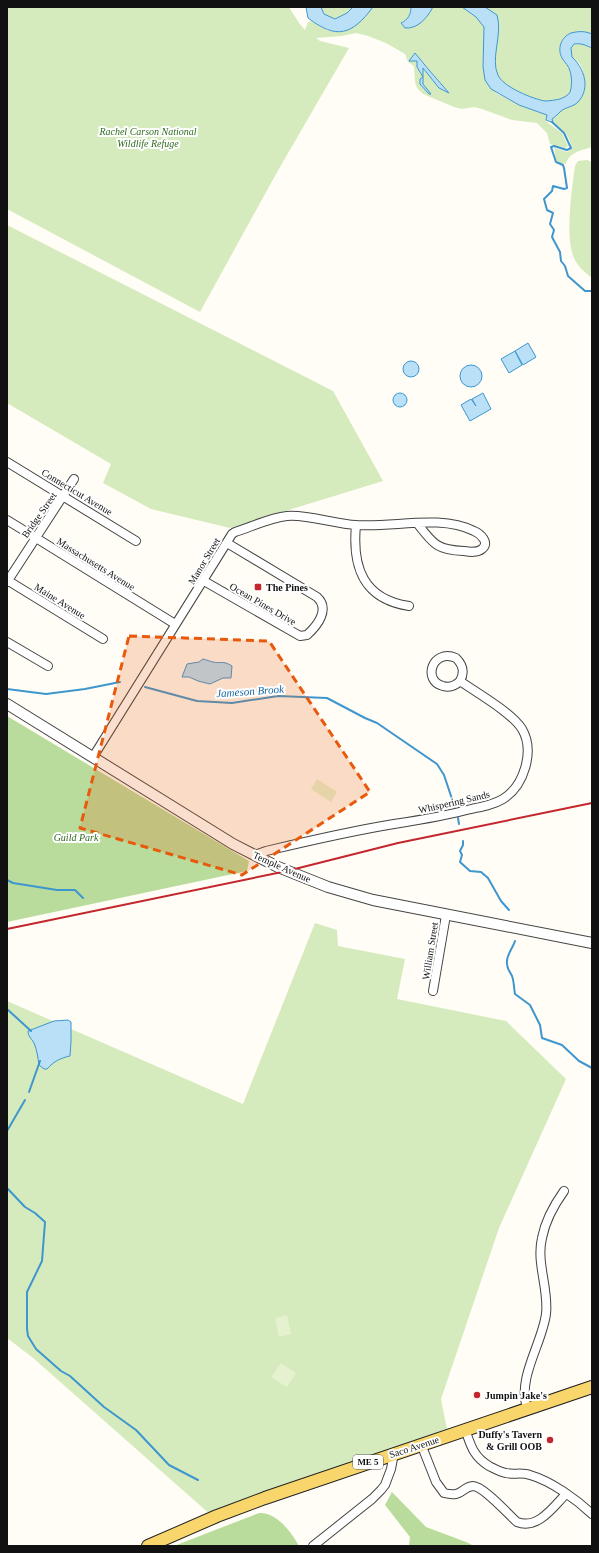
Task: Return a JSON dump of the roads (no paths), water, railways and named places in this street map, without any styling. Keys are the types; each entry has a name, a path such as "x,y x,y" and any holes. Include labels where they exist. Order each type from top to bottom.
{"main road":[{"name":"Saco Avenue","path":"148,1546 217,1516 265,1498 592,1387"}],"street":[{"name":"Connecticut Avenue","path":"7,462 136,541"},
{"name":"Bridge Street","path":"7,581 64,497 74,479"},
{"name":"Manor Street","path":"93,757 235,532 286,516 300,516 356,525 417,523 446,523 460,526 480,535 485,541 484,547 476,552 445,550 433,542 417,523"},
{"name":"Massachusetts Avenue","path":"7,520 176,624"},
{"path":"356,525 354,542 355,554 358,566 367,583 372,590 385,600 395,604 409,606"},
{"name":"Ocean Pines Drive","path":"204,581 300,636 307,635 320,618 323,613 323,606 317,598 227,543"},
{"name":"Maine Avenue","path":"7,581 103,639"},
{"path":"7,642 48,666"},
{"name":"Whispering Sands","path":"255,856 266,851 333,836 443,816 492,804 508,795 519,782 525,766 527,749 524,733 518,724 501,709 460,681"},
{"name":"Temple Avenue","path":"7,704 233,844 278,867 341,891 373,900 592,943"},
{"name":"William Street","path":"433,992 446,914"},
{"path":"527,1408 524,1392 546,1314 540,1250 541,1239 551,1212 564,1191"},
{"path":"465,1429 472,1451 481,1461 498,1472 525,1474 537,1477 566,1494 592,1514"},
{"path":"421,1444 436,1482 444,1493 456,1494 469,1488 477,1487 517,1522 522,1524 529,1524 540,1519 566,1494"},
{"path":"313,1546 372,1499 381,1490 385,1485 391,1469 394,1453"}],"water":[{"path":"306,7 321,7 324,14 335,19 347,13 353,7 373,7 358,24 351,29 336,32 327,30 308,18"},
{"path":"411,7 433,7 428,15 418,25 405,28 401,23 409,16"},
{"path":"462,7 485,7 497,15 499,30 495,62 498,75 512,88 533,98 545,101 560,99 566,96 571,90 570,71 562,58 560,51 562,40 574,32 592,34 592,48 583,44 574,44 571,48 572,57 583,72 585,85 582,96 578,102 561,111 552,119 553,123 546,120 547,115 519,105 491,89 485,80 483,67 484,27 476,17"},
{"path":"415,53 449,93 439,88 423,68 423,77 417,67 417,61 409,61"},
{"path":"423,77 423,84 431,94 429,94 420,84 420,79"},
{"path":"528,343 536,357 523,365 515,351"},
{"path":"515,351 522,365 509,373 501,359"},
{"path":"408,361 414,361 419,366 417,375 414,377 408,377 403,372 403,366"},
{"path":"471,365 479,368 482,376 479,384 471,387 463,384 460,376 463,368"},
{"path":"397,393 403,393 407,397 407,403 403,407 397,407 393,403 393,397"},
{"path":"483,393 491,409 470,421 461,405 471,399 476,406 472,399"},
{"path":"203,659 222,662 232,666 231,678 223,678 210,684 189,677 182,677 187,664 199,662"},
{"path":"68,1020 71,1022 70,1056 58,1060 47,1069 44,1069 39,1065 35,1046 29,1036 28,1031 54,1021"}],"waterway":[{"path":"552,122 564,133 571,148 567,150 554,146 551,147 556,162 563,165 567,188 564,189 553,186 552,191 544,199 547,210 553,213 550,224 554,230 552,237 560,252 561,261 565,266 568,276 585,291 592,291"},
{"path":"7,689 46,694 85,689 120,682"},
{"name":"Jameson Brook","path":"145,687 197,701 232,703 278,696 327,698 377,723 437,764 444,775 455,808"},
{"name":"Jameson Brook","path":"458,818 459,824"},
{"name":"Jameson Brook","path":"463,841 460,851 462,855 460,862 470,871 481,872 488,878 501,901 509,910"},
{"path":"7,880 13,883 57,890 75,890 83,898"},
{"name":"Jameson Brook","path":"515,941 507,958 507,965 513,978 515,994 530,1005 540,1025 542,1038 562,1045 579,1061 592,1068"},
{"path":"7,1009 31,1031"},
{"path":"29,1092 40,1061"},
{"path":"7,1131 25,1100"},
{"path":"7,1188 25,1207 45,1222 42,1261 27,1292 28,1336 36,1349 61,1371 70,1376 104,1407 136,1430 169,1465 198,1480"}],"railway":[{"path":"7,929 287,871 398,843 592,803"}],"place":[{"name":"The Pines","path":"258,587"},
{"name":"Jumpin Jake's","path":"477,1395"},
{"name":"Duffy's Tavern & Grill OOB","path":"550,1440"}],"park label":[{"name":"Rachel Carson National Wildlife Refuge","path":"148,136"},
{"name":"Guild Park","path":"76,837"}]}
